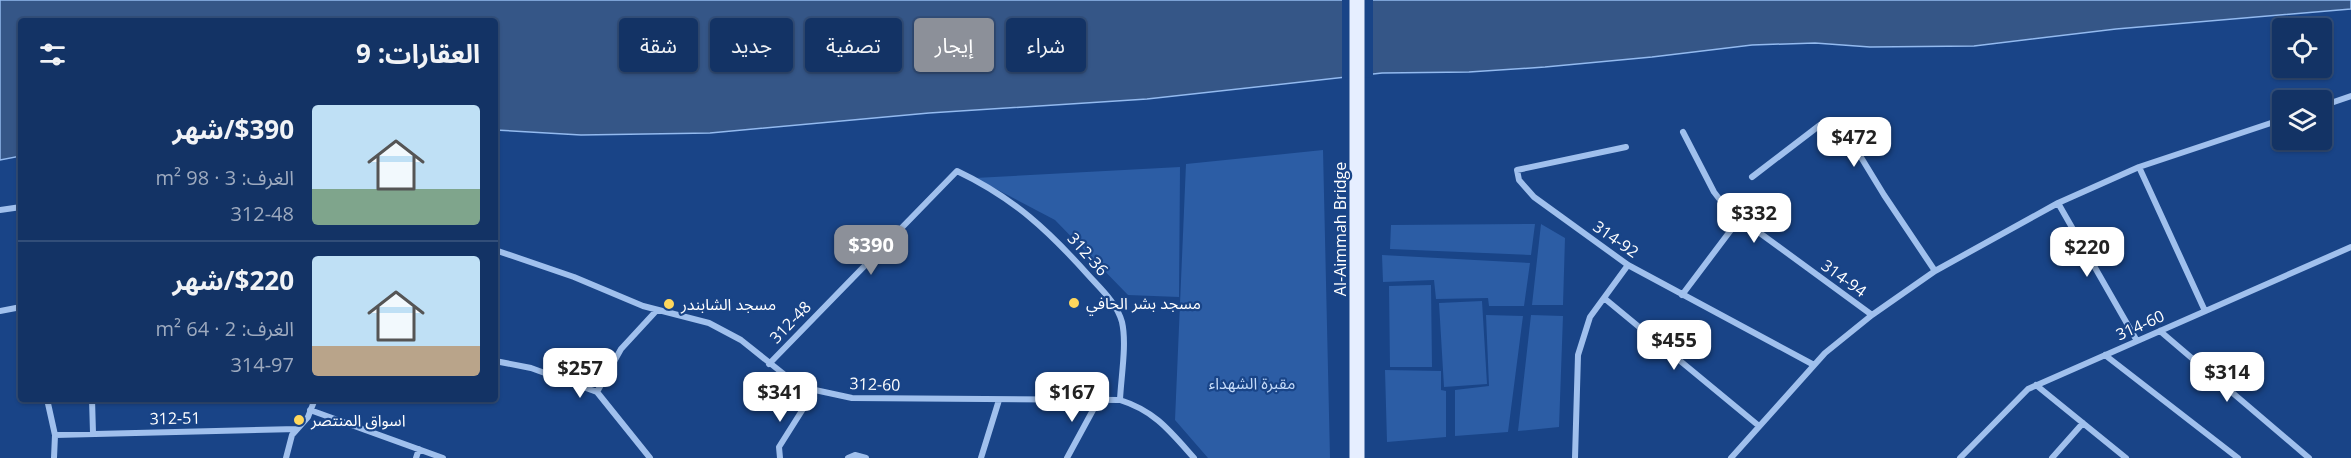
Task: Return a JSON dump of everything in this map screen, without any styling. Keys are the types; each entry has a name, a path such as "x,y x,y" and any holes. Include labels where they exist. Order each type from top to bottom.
{"main road":[{"name":"Al-Aimmah Bridge","path":"1357,0 1357,458"}],"street":[{"path":"2332,103 2351,96"},
{"path":"1752,177 1820,124 1829,121 1836,123 1845,131 1884,195 1935,271"},
{"path":"1731,458 1825,353 1872,315 1935,271 2058,203 2139,167 2272,123"},
{"name":"314-94","path":"1683,132 1720,202 1872,315"},
{"name":"314-92","path":"1626,147 1517,170 1519,180 1534,197 1628,265 1814,365"},
{"path":"2139,167 2205,311"},
{"name":"312-48","path":"769,364 957,171"},
{"name":"312-36","path":"957,171 977,180 1037,222 1065,248 1116,307 1123,333 1120,400"},
{"path":"2058,203 2137,341"},
{"path":"0,210 18,207"},
{"path":"1682,295 1740,218"},
{"name":"314-60","path":"1960,458 2028,389 2351,247"},
{"name":"312-60","path":"498,251 574,277 657,310 692,318 725,331 741,340 790,380 814,390 852,398 1120,400 1135,405 1155,417 1194,458"},
{"path":"1575,458 1578,355 1590,317 1628,265"},
{"path":"1604,298 1759,426"},
{"path":"0,311 18,308"},
{"path":"597,392 621,349 657,310"},
{"path":"2160,331 2310,458"},
{"path":"2104,355 2238,458"},
{"path":"498,362 531,368 597,392 650,458"},
{"path":"2036,385 2118,455 2126,458"},
{"path":"780,458 779,447 814,390"},
{"path":"1067,458 1099,399"},
{"path":"981,458 999,400"},
{"path":"48,402 55,435 54,458"},
{"path":"92,402 93,433"},
{"path":"286,458 288,443 303,423 314,402"},
{"path":"310,410 443,458"},
{"path":"2052,458 2083,423"},
{"name":"312-51","path":"55,435 297,429"},
{"path":"416,458 419,449"},
{"path":"848,458 855,455 866,458"}],"green space":[{"name":"مقبرة الشهداء","path":"1323,150 1330,458 1208,458 1175,420 1186,164"},
{"path":"1180,167 1179,297 1128,295 1055,220 975,178"},
{"path":"1535,224 1531,255 1390,249 1391,225"},
{"path":"1541,224 1565,238 1563,305 1532,305"},
{"path":"1382,255 1530,263 1524,306 1489,306 1488,298 1436,299 1434,280 1383,282"},
{"path":"1431,285 1432,367 1390,367 1389,286"},
{"path":"1482,301 1487,384 1444,387 1439,303"},
{"path":"1486,315 1523,316 1508,432 1455,436 1455,390 1489,386"},
{"path":"1531,315 1563,316 1559,427 1518,431"},
{"path":"1385,370 1441,371 1441,390 1446,391 1446,437 1387,442"}],"shaded area":[{"path":"0,0 2351,0 2351,9 2116,29 1974,46 1870,47 1815,43 1752,45 1545,67 1469,72 1382,73 1147,99 929,113 710,133 581,135 498,130 498,18 18,18 18,157 0,160"}],"pier":[{"path":"1342,0 1373,0 1373,77 1342,79"}],"place":[{"name":"مسجد بشر الحافي","path":"1074,303"},
{"name":"مسجد الشابندر","path":"669,304"},
{"name":"اسواق المنتصر","path":"299,420"}]}
